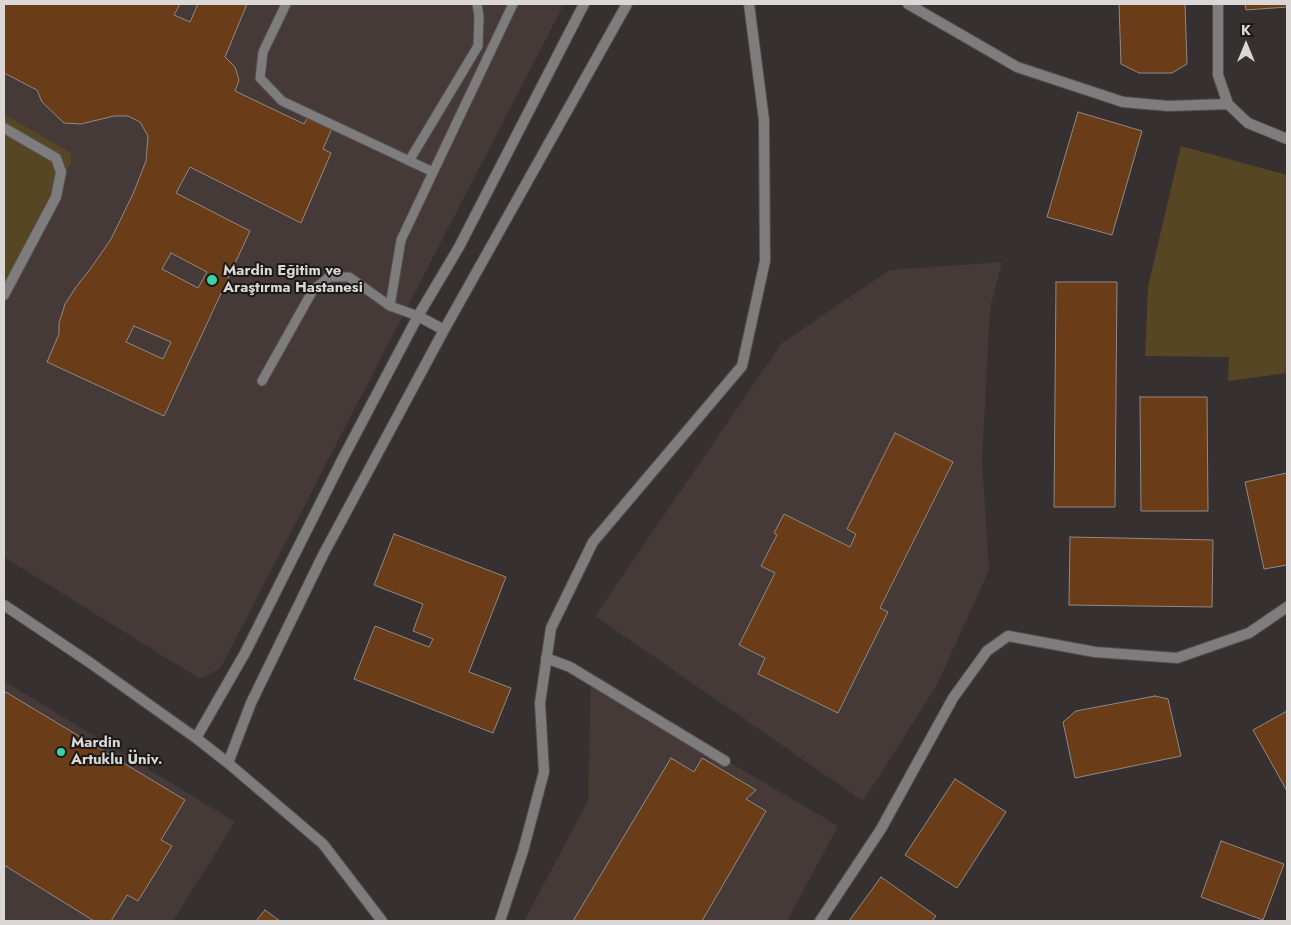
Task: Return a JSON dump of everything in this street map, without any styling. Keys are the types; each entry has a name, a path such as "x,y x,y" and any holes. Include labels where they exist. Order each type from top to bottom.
{"street":[{"path":"196,738 245,653 343,458 418,316 459,247 584,4"},
{"path":"228,763 251,702 322,555 444,330 627,4"},
{"path":"500,921 523,851 544,772 540,702 551,628 593,542 742,366 765,262 764,120 749,4"},
{"path":"908,4 1017,67 1123,102 1168,106 1228,104"},
{"path":"1218,4 1218,74 1228,104 1248,123 1287,139"},
{"path":"4,128 56,158 61,172 56,197 4,295"},
{"path":"418,316 444,330"},
{"path":"4,605 89,662 228,763 323,844 382,921"},
{"path":"820,921 882,829 953,698 987,651 1008,636 1095,652 1176,658 1249,634 1287,608"},
{"path":"546,658 570,667 725,761"}],"lane":[{"path":"286,4 263,52 260,78 282,101 433,172"},
{"path":"409,161 478,46 478,4"},
{"path":"390,306 401,240 513,4"},
{"path":"262,381 313,290 329,277 349,277 390,306 418,316"}],"shaded area":[{"name":"Mardin Eğitim ve Araştırma Hastanesi","path":"4,4 564,4 220,669 200,679 4,557"},
{"path":"4,114 71,153 71,163 7,283 4,282"},
{"path":"1181,146 1287,175 1287,373 1228,381 1229,357 1145,356 1148,287"},
{"path":"1002,262 990,309 982,461 989,570 937,685 863,801 595,616 782,343 890,270"},
{"name":"Mardin Artuklu Üniv.","path":"4,681 235,822 173,921 7,921 4,919"},
{"path":"591,681 838,826 787,921 524,921 588,801"}],"building":[{"path":"4,4 180,4 174,15 190,22 198,4 247,4 225,57 235,67 239,80 235,91 304,124 308,117 332,128 323,149 331,153 301,223 190,167 176,193 250,231 164,416 47,362 59,334 59,323 65,304 111,239 133,194 146,161 148,136 140,122 128,116 114,116 81,124 64,123 42,102 37,90 4,73","holes":["171,253 207,272 198,288 162,269","134,326 171,342 163,359 126,342"]},
{"path":"1119,4 1185,4 1187,64 1172,73 1139,73 1121,64"},
{"path":"1245,4 1287,4 1287,7 1246,10"},
{"path":"1078,112 1142,131 1112,235 1047,217"},
{"path":"1056,282 1117,282 1115,507 1054,507"},
{"path":"1140,397 1207,397 1208,511 1141,511"},
{"path":"895,433 953,462 880,608 888,612 838,713 758,674 765,658 739,645 775,573 761,566 777,535 774,533 784,514 850,547 856,534 847,529"},
{"path":"1287,473 1287,565 1264,569 1245,482"},
{"path":"394,534 506,577 469,672 511,688 493,733 354,679 375,626 429,647 433,639 413,631 423,604 374,585"},
{"path":"1070,537 1213,540 1212,607 1069,605"},
{"name":"Mardin Artuklu Üniv.","path":"4,691 185,800 161,840 172,846 138,901 127,895 111,921 94,921 4,865"},
{"path":"1155,696 1168,699 1181,756 1075,778 1063,722 1076,711"},
{"path":"1287,711 1287,791 1253,730"},
{"path":"671,758 694,772 702,758 756,790 746,799 766,811 702,921 573,921"},
{"path":"955,779 1006,812 957,888 905,855"},
{"path":"1221,841 1284,864 1263,920 1201,897"},
{"path":"881,877 936,916 932,921 849,921"},
{"path":"265,910 280,921 256,921"}],"place":[{"name":"Mardin Eğitim ve Araştırma Hastanesi","path":"212,280"},
{"name":"Mardin Artuklu Üniv.","path":"61,752"}]}
